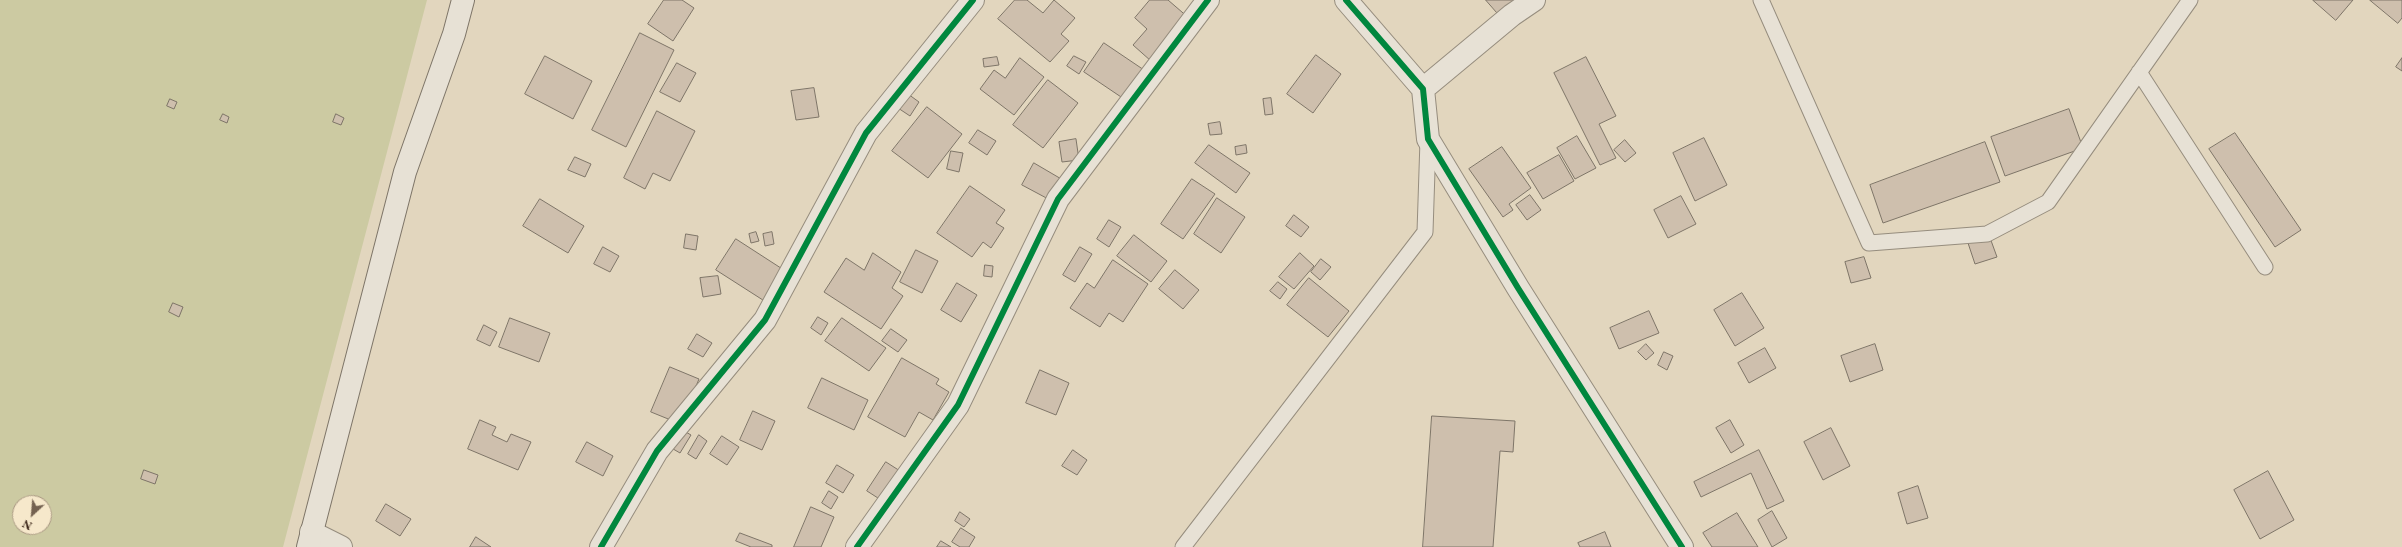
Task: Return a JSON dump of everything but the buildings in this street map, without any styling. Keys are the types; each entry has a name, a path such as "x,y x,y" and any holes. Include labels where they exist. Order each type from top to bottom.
{"street":[{"path":"341,547 310,540 405,172 454,34 463,0"},
{"path":"601,547 657,451 764,320 866,133 973,0"},
{"path":"857,547 958,405 1058,199 1208,0"},
{"path":"1346,0 1423,89 1428,139 1518,288 1682,547"},
{"path":"1423,89 1512,15 1534,0"}],"lane":[{"path":"1760,0 1869,243 1987,234 2048,202 2190,0"},
{"path":"2139,72 2265,267"},
{"path":"1183,547 1425,232 1428,139"}],"shaded area":[{"path":"0,0 427,0 283,547 0,547"}],"cycle path":[{"path":"601,547 657,451 765,320 866,133 973,0"},
{"path":"857,547 958,405 1058,199 1208,0"},
{"path":"1346,0 1423,89 1428,139 1518,288 1682,547"}]}
